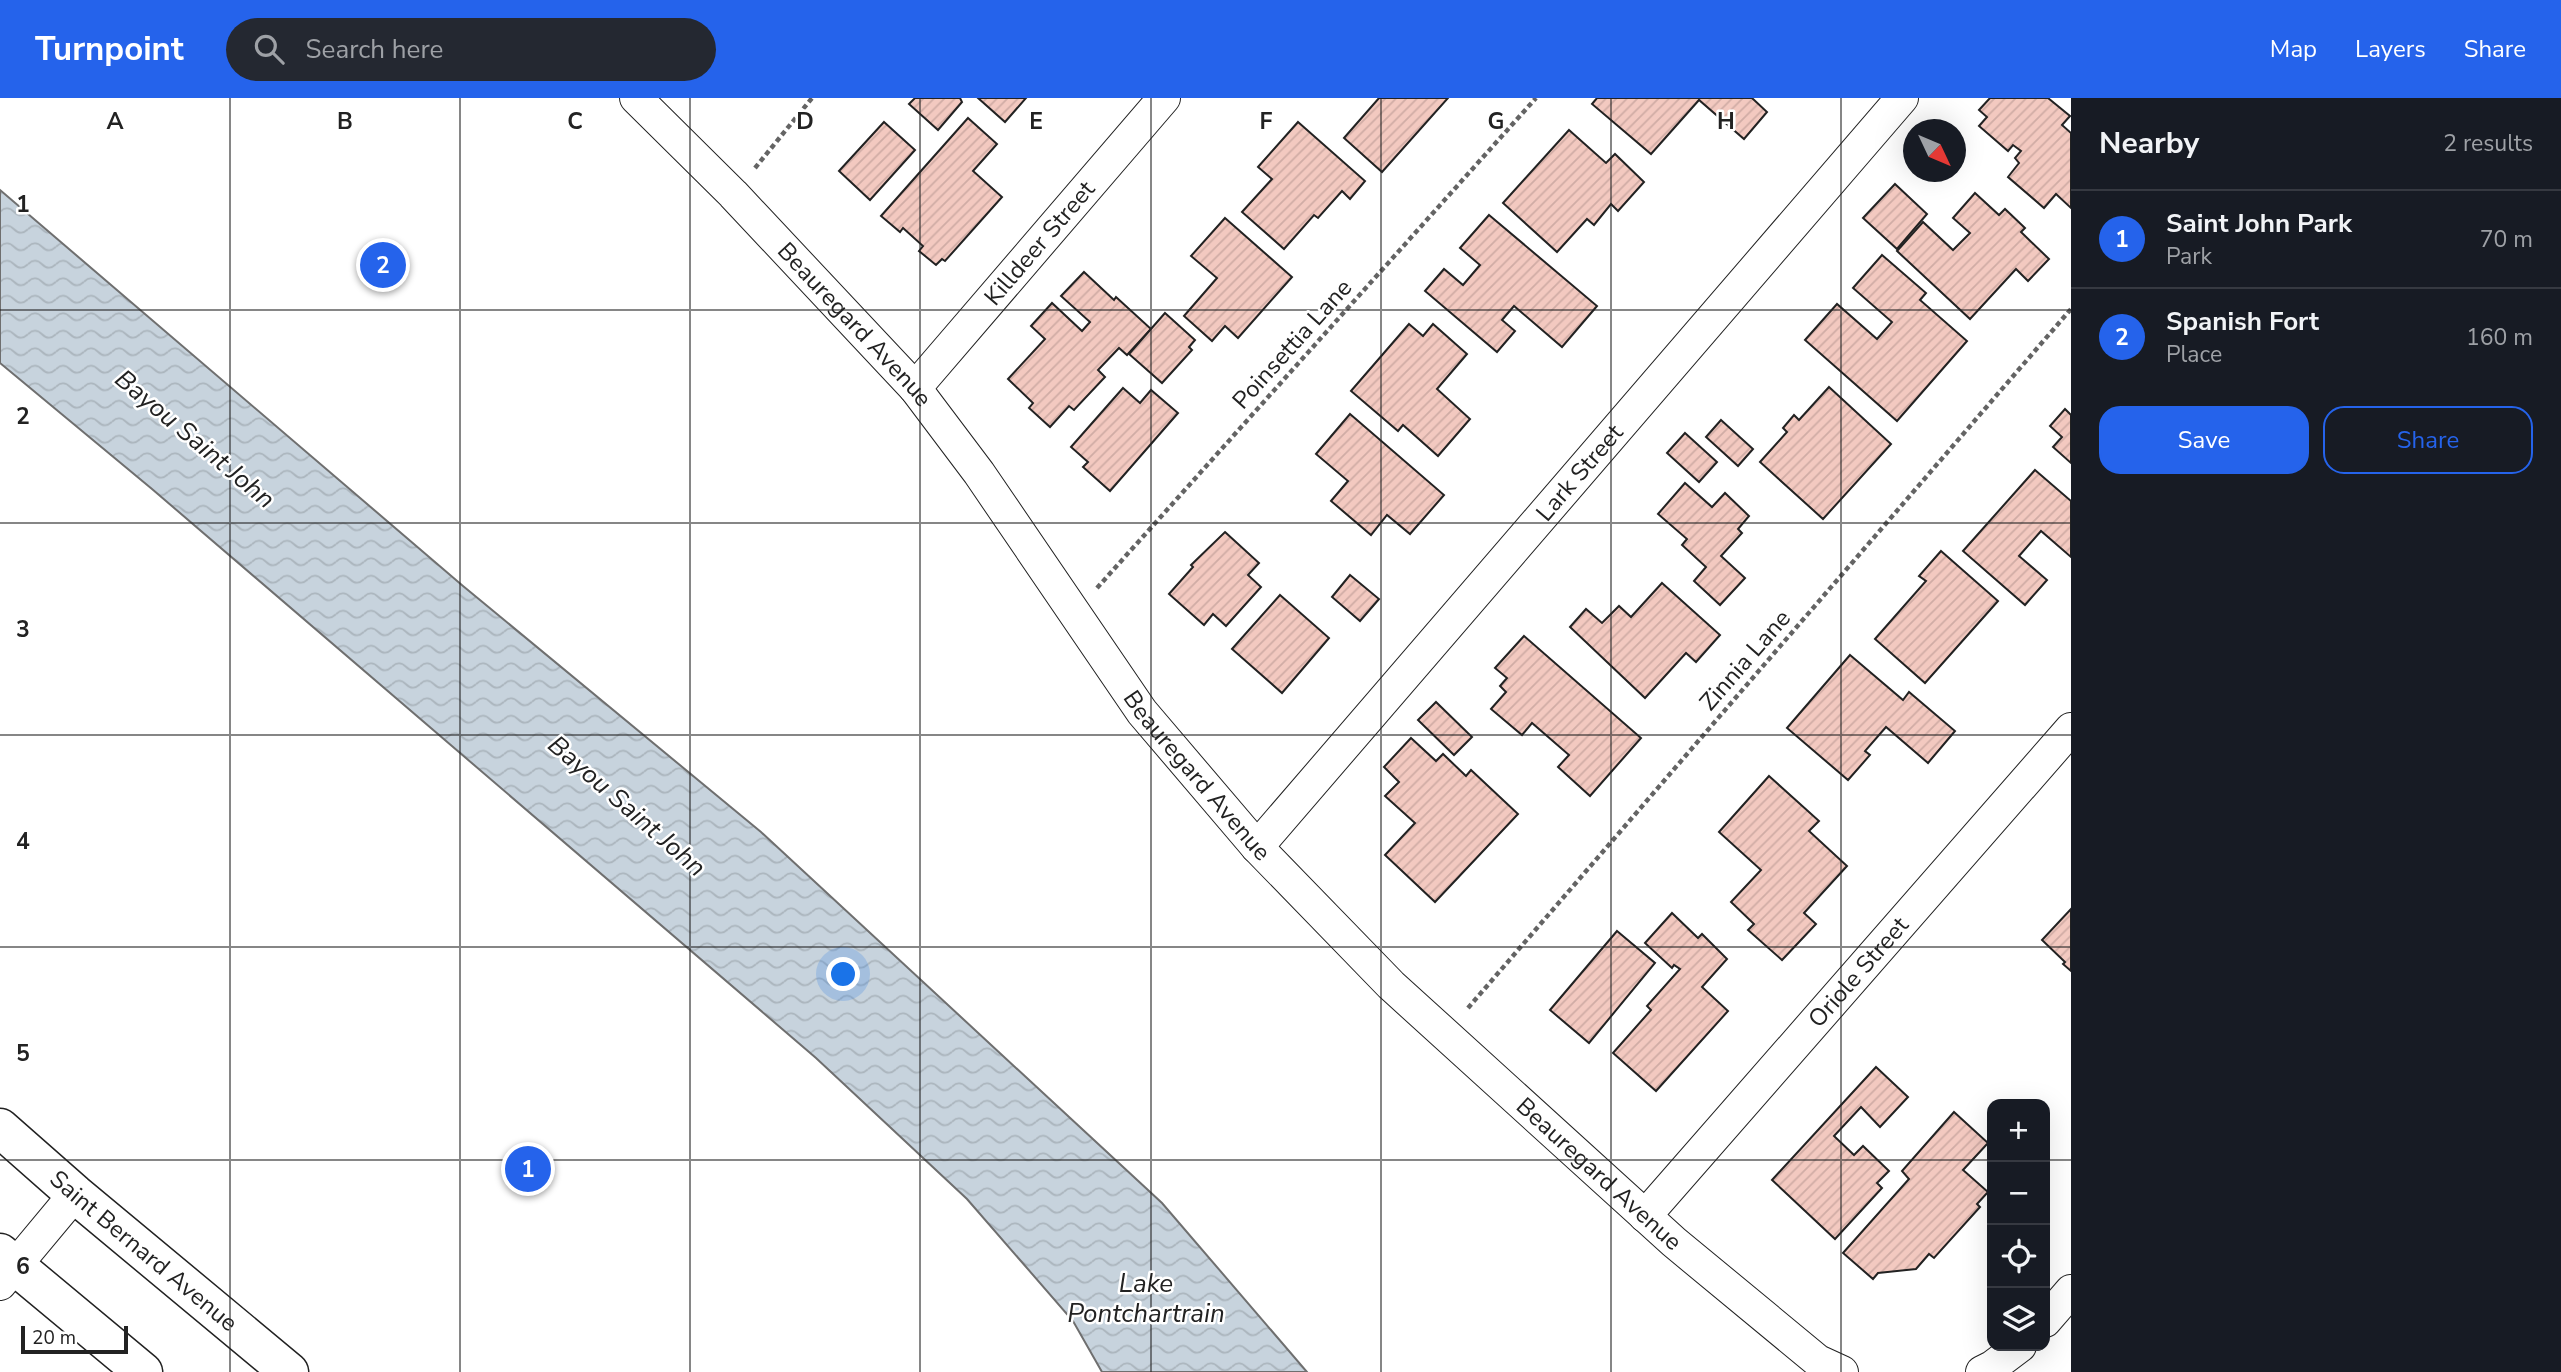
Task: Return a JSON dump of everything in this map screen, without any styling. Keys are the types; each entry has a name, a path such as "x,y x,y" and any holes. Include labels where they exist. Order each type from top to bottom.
{"street":[{"name":"Beauregard Avenue","path":"636,98 733,194 915,388 979,473 1142,712 1257,847 1391,985 1645,1216 1825,1368"},
{"name":"Killdeer Street","path":"915,388 1164,98"},
{"name":"Lark Street","path":"1257,847 1902,98"},
{"name":"Oriole Street","path":"1645,1216 2071,729"},
{"name":"Saint Bernard Avenue","path":"0,1128 289,1372"},
{"path":"75,1194 5,1268 143,1372"},
{"path":"2050,1315 2071,1291"},
{"path":"1982,1372 2013,1351"}],"path":[{"path":"733,194 812,98"},
{"name":"Poinsettia Lane","path":"1075,613 1536,98"},
{"name":"Zinnia Lane","path":"1446,1034 2071,309"}],"water":[{"name":"Lake Pontchartrain","path":"0,190 463,586 761,832 1162,1203 1307,1372 1102,1372 1073,1321 967,1199 816,1058 152,489 0,363"}],"building":[{"path":"915,98 960,98 962,102 938,130 909,104"},
{"path":"978,98 1026,98 1005,122"},
{"path":"1379,98 1448,98 1382,172 1344,138"},
{"path":"1597,98 1752,98 1767,112 1744,139 1699,100 1651,154 1592,104"},
{"path":"1990,98 2048,98 2070,116 2062,125 2071,133 2071,208 2056,194 2044,208 2008,177 2019,163 2015,158 2021,151 2013,145 2008,151 1979,126 1987,117 1979,110"},
{"path":"968,118 997,144 973,171 1002,197 945,261 942,259 936,265 919,251 923,246 903,228 900,232 881,216"},
{"path":"884,122 915,150 870,200 839,171"},
{"path":"1298,122 1365,181 1350,199 1342,191 1318,218 1314,215 1284,249 1242,212 1272,179 1258,167"},
{"path":"1569,130 1606,163 1615,154 1644,182 1618,211 1611,204 1594,225 1587,219 1557,252 1503,203"},
{"path":"1895,184 1927,214 1897,249 1863,218"},
{"path":"1975,193 1999,215 2005,209 2025,228 2021,232 2049,259 2028,281 2016,269 1970,319 1897,251 1923,222 1953,250 1970,233 1953,218"},
{"path":"1489,215 1597,306 1562,347 1514,306 1502,320 1515,331 1497,352 1425,291 1444,269 1463,285 1480,265 1460,248"},
{"path":"1225,218 1292,277 1238,338 1225,326 1212,341 1184,316 1217,278 1191,256"},
{"path":"1882,255 1926,293 1920,300 1967,341 1897,421 1805,340 1837,304 1877,339 1892,322 1853,288"},
{"path":"1084,272 1151,329 1127,355 1119,348 1098,370 1105,377 1074,410 1069,406 1050,427 1029,408 1033,403 1008,379 1045,339 1031,326 1052,303 1082,331 1090,322 1061,296"},
{"path":"1165,313 1195,340 1189,347 1192,350 1162,383 1129,354"},
{"path":"1409,324 1423,336 1433,324 1467,354 1437,389 1470,419 1438,456 1403,425 1398,431 1351,391"},
{"path":"1829,387 1891,444 1823,519 1760,462 1787,432 1783,428 1794,415 1799,420"},
{"path":"1123,388 1140,403 1151,390 1178,413 1110,491 1083,467 1088,462 1071,447"},
{"path":"2065,409 2071,415 2071,463 2053,447 2062,437 2050,426"},
{"path":"1350,414 1444,495 1410,534 1387,515 1371,535 1331,501 1348,481 1316,454"},
{"path":"1721,420 1753,449 1738,466 1706,437"},
{"path":"1685,433 1717,462 1699,482 1667,453"},
{"path":"2035,470 2071,501 2071,557 2041,531 2019,556 2047,580 2025,605 1963,551"},
{"path":"1685,483 1712,507 1725,493 1749,516 1738,529 1742,533 1721,556 1745,578 1720,605 1694,581 1706,567 1682,545 1687,539 1658,514"},
{"path":"1225,532 1259,563 1248,575 1261,587 1226,626 1213,614 1204,625 1169,594 1193,567 1191,565"},
{"path":"1941,551 1998,601 1925,683 1875,639 1926,581 1919,576"},
{"path":"1350,575 1379,599 1360,621 1332,597"},
{"path":"1662,583 1720,635 1696,662 1686,653 1645,698 1570,627 1586,609 1602,623 1619,606 1631,617"},
{"path":"1280,595 1329,638 1282,693 1232,649"},
{"path":"1524,636 1641,738 1590,796 1558,767 1569,755 1532,723 1522,735 1491,709 1506,692 1500,686 1507,678 1495,668"},
{"path":"1850,655 1903,700 1909,692 1955,731 1928,763 1886,727 1865,751 1870,755 1848,780 1787,728"},
{"path":"1436,702 1472,737 1454,755 1418,720"},
{"path":"1411,738 1436,761 1443,754 1466,776 1471,770 1518,814 1435,902 1385,855 1415,823 1385,796 1399,782 1384,767"},
{"path":"1769,776 1819,821 1809,831 1847,866 1804,913 1816,924 1782,960 1748,930 1754,924 1731,902 1761,870 1719,832"},
{"path":"2071,909 2071,971 2042,940"},
{"path":"1672,913 1698,938 1702,934 1727,959 1702,987 1728,1011 1656,1091 1613,1053 1651,1010 1647,1006 1680,969 1674,965 1672,968 1645,943"},
{"path":"1617,931 1655,963 1589,1043 1550,1010"},
{"path":"1876,1067 1908,1097 1880,1127 1861,1107 1834,1136 1854,1155 1863,1146 1889,1171 1877,1183 1882,1188 1835,1239 1772,1180"},
{"path":"1954,1112 1987,1142 1963,1170 1987,1191 1977,1204 1980,1207 1934,1258 1929,1254 1916,1269 1878,1273 1873,1279 1843,1253 1909,1179 1902,1171"}],"place":[{"name":"Spanish Fort","path":"383,265"},
{"name":"Saint John Park","path":"528,1169"}],"water label":[{"name":"Bayou Saint John","path":"195,439"},
{"name":"Bayou Saint John","path":"627,806"}]}
